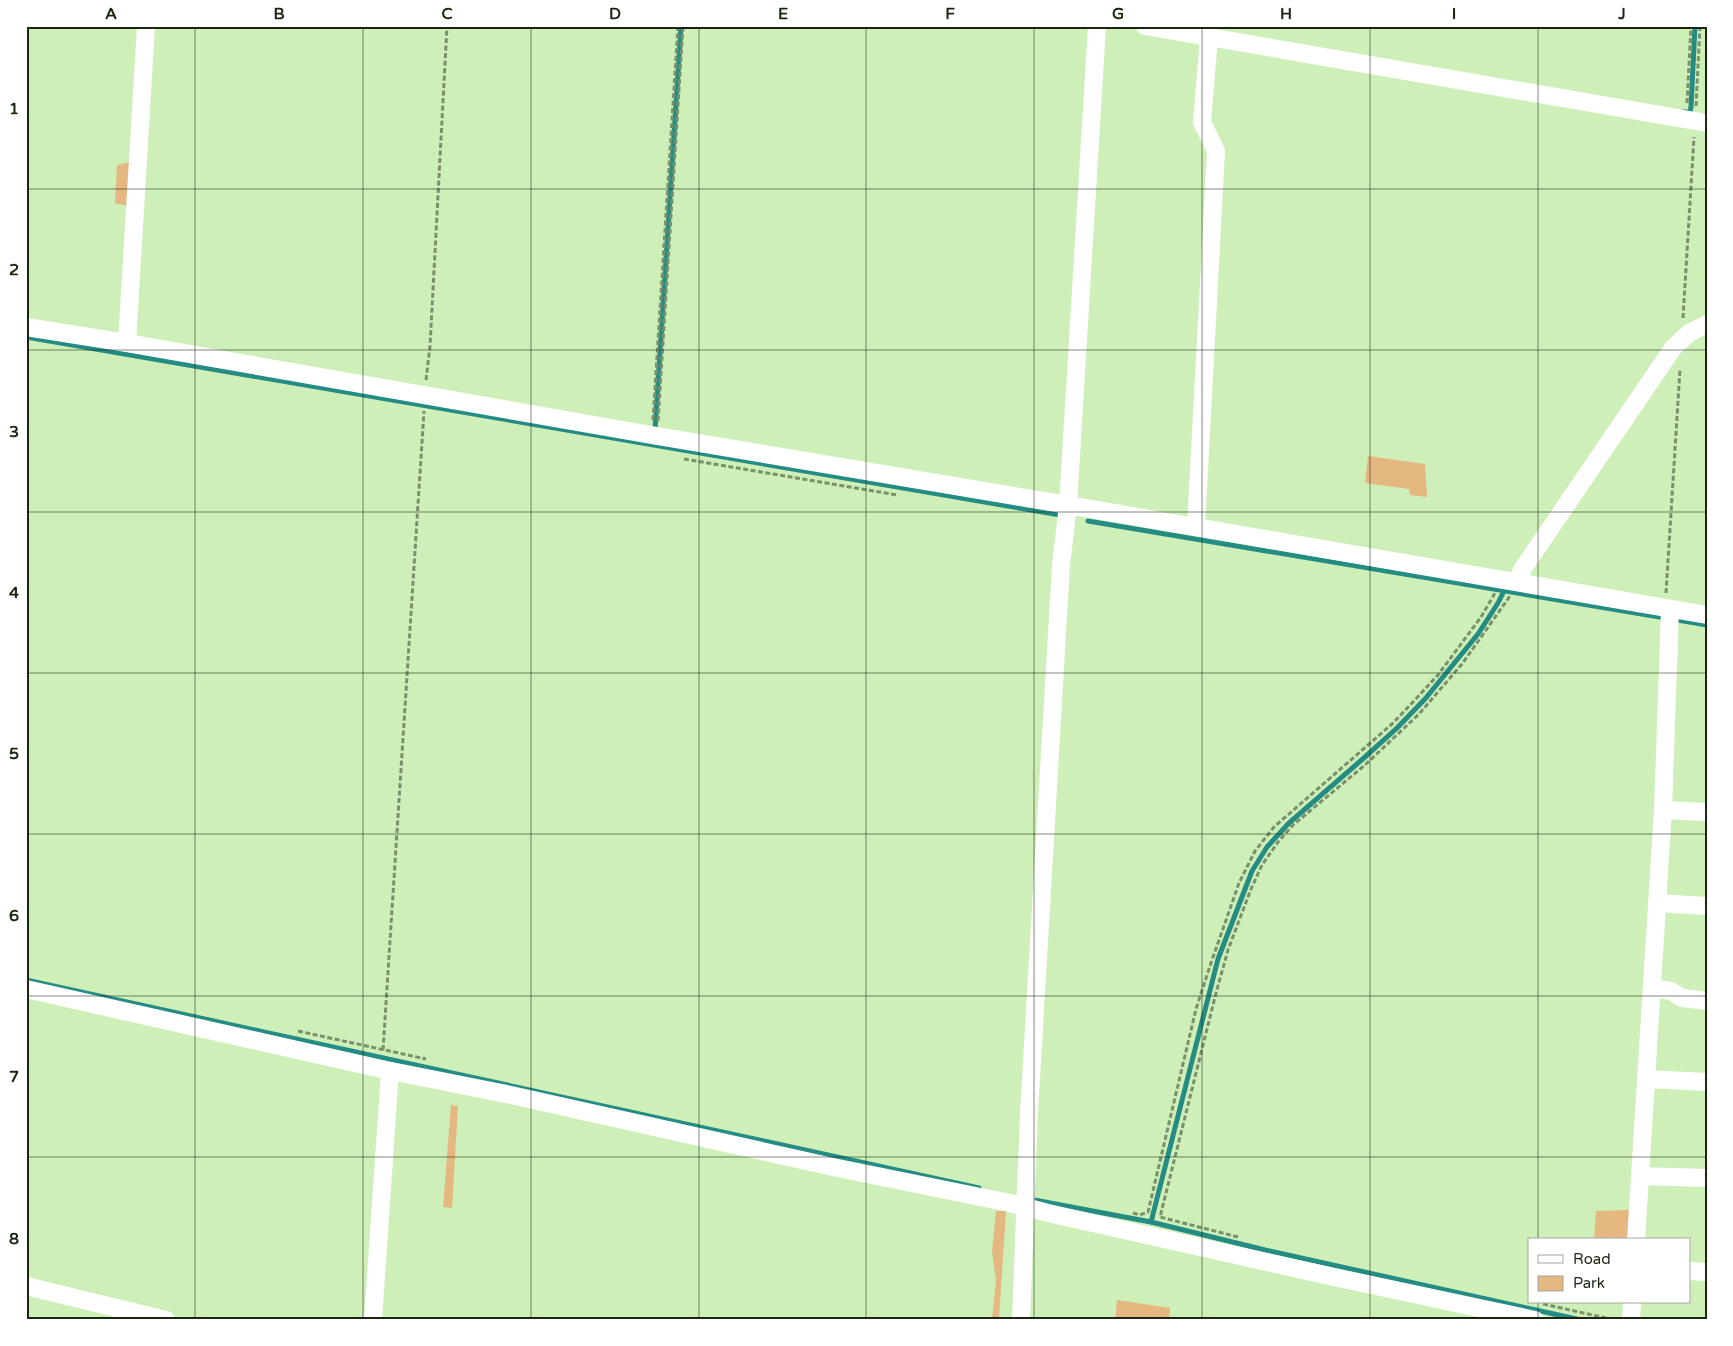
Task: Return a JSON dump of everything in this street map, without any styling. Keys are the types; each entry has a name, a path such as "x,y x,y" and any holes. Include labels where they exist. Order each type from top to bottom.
{"street":[{"path":"127,343 146,26"},
{"path":"1020,1320 1029,1113 1061,574 1068,505 1096,26"},
{"path":"1145,26 1699,118"},
{"path":"1196,527 1216,151 1202,122 1209,38"},
{"path":"1508,586 1533,554 1673,348 1682,331 1689,333 1707,324"},
{"path":"26,327 127,343 424,403 654,436 1196,527 1508,586 1669,613 1707,615"},
{"path":"1636,1238 1663,810 1669,613"},
{"path":"1663,810 1707,812"},
{"path":"1657,903 1707,906"},
{"path":"1652,988 1671,992 1682,998 1707,1001"},
{"path":"26,989 730,1145 1026,1201 1334,1277 1539,1312"},
{"path":"372,1320 390,1071"},
{"path":"1646,1079 1707,1082"},
{"path":"1640,1176 1707,1178"},
{"path":"1690,1271 1707,1272"},
{"path":"26,1286 166,1320"},
{"path":"1631,1320 1632,1304"}],"path":[{"path":"383,1050 424,403 430,346 447,26"},
{"path":"654,436 678,26"},
{"path":"654,436 683,26"},
{"path":"1669,613 1682,331 1699,118 1700,26"},
{"path":"1131,1213 1140,1215 1148,1212 1196,1009 1210,963 1239,883 1255,851 1274,827 1392,724 1438,675 1481,617 1508,586"},
{"path":"1245,1238 1160,1218 1216,993 1228,950 1251,889 1262,865 1293,825 1364,765 1419,714 1462,664 1508,586"},
{"path":"1539,1312 1615,1320"}],"green space":[{"path":"130,162 127,206 115,203 117,165"},
{"path":"1368,456 1425,464 1427,497 1410,495 1409,489 1365,483"},
{"path":"451,1105 458,1106 452,1208 443,1207"},
{"path":"1630,1210 1629,1238 1594,1238 1596,1211"},
{"path":"996,1211 1006,1211 999,1320 992,1320 996,1280 992,1251"},
{"path":"1117,1300 1170,1308 1169,1320 1115,1320"}],"waterway":[{"path":"655,430 681,26"},
{"path":"1683,112 1690,112 1691,107 1695,26"},
{"path":"26,337 1060,515 1060,511"},
{"path":"1088,521 1707,625"},
{"path":"1151,1222 1218,959 1252,871 1267,847 1289,823 1397,728 1425,699 1478,634 1507,585"},
{"path":"26,980 979,1188"},
{"path":"1029,1199 1151,1222 1265,1250 1581,1320"}]}
